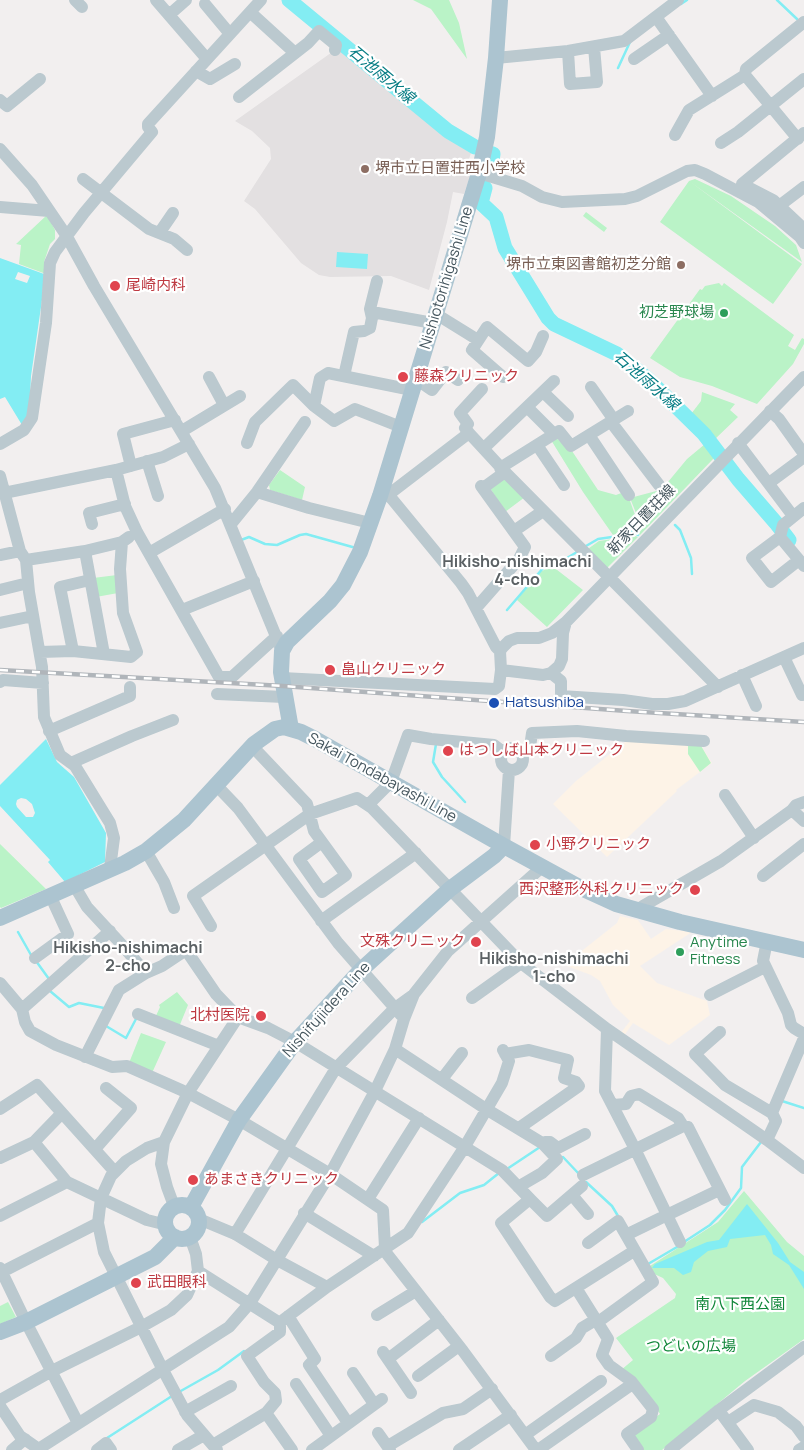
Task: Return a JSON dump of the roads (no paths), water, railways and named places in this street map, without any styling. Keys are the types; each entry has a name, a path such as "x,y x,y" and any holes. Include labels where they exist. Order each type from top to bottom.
{"main road":[{"name":"Nishiotorihigashi Line","path":"280,644 287,642 320,612 342,585 360,552 370,523 384,496 414,384 479,173 487,136 496,58 500,0"},
{"path":"280,644 284,697 291,729"},
{"name":"Sakai Tondabayashi Line","path":"0,918 146,851 180,824 252,746 275,730 284,727 314,739 542,867 602,897 640,912 804,950"},
{"name":"Nishifujiidera Line","path":"165,1223 167,1215 188,1211 239,1120 295,1042 361,970 450,889 494,856 504,846"},
{"name":"Nishifujiidera Line","path":"0,1332 26,1322 155,1257 182,1237 197,1229 188,1211"},
{"path":"165,1223 167,1230 182,1237"}],"street":[{"path":"156,0 207,59"},
{"path":"169,15 186,0"},
{"path":"496,58 568,51 624,41 678,0"},
{"path":"205,4 230,34"},
{"path":"0,444 24,430 32,418 46,323 50,263 54,252 101,192 152,132 148,124 255,4 295,53"},
{"path":"656,17 712,96"},
{"path":"675,135 689,110 745,75 746,70 804,22"},
{"path":"239,97 308,43 319,31 336,45 335,50"},
{"path":"634,59 669,35"},
{"path":"568,51 570,84 596,82 594,47"},
{"path":"196,71 210,79 235,64"},
{"path":"745,75 771,106 801,136 742,184 773,200 804,229"},
{"path":"0,100 7,106 40,79"},
{"path":"721,143 738,132 804,79"},
{"path":"0,149 32,185 66,235 94,286 215,488 280,644 232,677 219,677 137,532 125,504 116,470"},
{"path":"479,173 522,186 542,197 562,202 625,199 637,196 687,171 696,170 758,202 800,237 804,244"},
{"path":"83,179 149,229 174,238 187,250"},
{"path":"779,206 804,186"},
{"path":"0,207 49,211"},
{"path":"160,232 173,213"},
{"path":"344,376 354,332 370,328 372,312 370,309 377,281"},
{"path":"372,312 435,319 478,340"},
{"path":"503,377 472,350 490,323 528,361 542,342 543,336"},
{"path":"314,406 320,378 328,373 414,384 432,390 446,372 458,380"},
{"path":"209,377 224,405"},
{"name":"新家日置荘線","path":"500,651 509,641 517,638 539,638 552,633 566,622 804,377"},
{"path":"484,448 554,381"},
{"path":"247,443 255,422 293,385 314,406 334,422 355,409 402,426"},
{"path":"591,388 612,421 659,485"},
{"path":"543,392 568,416"},
{"path":"477,393 460,414 468,424 464,428 502,470 718,686"},
{"path":"131,466 123,434 178,426 240,396"},
{"path":"528,407 554,434"},
{"path":"476,608 519,559 526,547 482,487 502,470 558,431 571,446 628,411"},
{"path":"769,483 804,456 779,418 770,411"},
{"path":"231,524 257,492 305,422"},
{"path":"282,678 495,689 498,686 501,670 500,651 461,583 384,496 469,433"},
{"path":"589,435 629,494"},
{"path":"738,443 793,516"},
{"path":"4,492 116,470 162,457 189,444"},
{"path":"537,445 564,486"},
{"path":"147,461 158,496"},
{"path":"0,476 28,572 28,583 40,652 44,717 60,755 75,766 110,824 114,838 110,868"},
{"path":"257,492 309,508 370,523"},
{"path":"92,524 89,513 125,504"},
{"path":"782,531 802,563 771,582 752,558 782,531 793,516 804,508"},
{"path":"149,553 225,510"},
{"path":"514,531 543,511"},
{"path":"0,555 84,551 122,542 137,532"},
{"path":"40,652 72,652 131,657 137,652 123,612 120,569 122,542"},
{"path":"84,551 104,654"},
{"path":"72,652 60,587 90,580"},
{"path":"182,610 254,581"},
{"path":"0,590 28,583"},
{"path":"0,623 33,616"},
{"path":"501,670 543,675 551,673 559,666 562,660 563,633 566,622"},
{"path":"551,673 561,681 561,696 652,704 677,703 804,648"},
{"path":"784,657 802,695"},
{"path":"742,675 756,706"},
{"path":"0,682 3,680 43,683"},
{"path":"50,733 130,696 130,687"},
{"path":"217,694 284,697"},
{"path":"71,763 173,720"},
{"path":"522,753 530,747 532,734 535,733 577,731 704,741"},
{"path":"368,805 391,782 408,735 494,745 504,752"},
{"path":"252,746 307,804 314,831 322,842"},
{"path":"513,747 522,753 523,760 520,766 515,770 509,770 503,766 501,762 504,752 513,747"},
{"path":"504,846 509,770"},
{"path":"217,786 238,808 321,921 404,1019"},
{"path":"725,795 754,838"},
{"path":"211,926 193,896 310,814 358,798 368,805 416,853 520,963 607,1029 767,1140 804,1168"},
{"path":"640,912 643,906 721,861 792,810 796,805 804,802"},
{"path":"792,810 804,821"},
{"path":"763,876 804,844"},
{"path":"146,851 164,882 174,908"},
{"path":"321,921 416,853"},
{"path":"236,1234 336,1068 395,1008 414,994 448,951 542,867"},
{"path":"74,884 88,907 146,973"},
{"path":"35,958 68,934 50,895"},
{"path":"22,1009 110,931"},
{"path":"767,941 763,961 765,967 788,1013 791,1024 804,1036 772,1114"},
{"path":"84,1057 119,990 186,950 216,994 238,1017 268,1028 295,1042 502,1170 547,1216 572,1195 582,1181 635,1150 683,1126"},
{"path":"472,998 520,963"},
{"path":"710,995 765,967"},
{"path":"0,982 22,1009 25,1022 30,1031 84,1057 112,1067 127,1066 188,1093 287,1148 383,1210 387,1254 537,1450 628,1387"},
{"path":"0,1406 20,1436 40,1449 229,1327 250,1303 304,1213 330,1174 396,1049 404,1019 414,994"},
{"path":"138,1014 219,1046"},
{"path":"238,1017 188,1093 164,1142 161,1164 166,1186 188,1211 236,1234 277,1260 327,1287"},
{"path":"607,1029 605,1091 680,1242"},
{"path":"720,1032 695,1054 725,1085 772,1114 776,1121 767,1140"},
{"path":"396,1049 486,1109 542,1143 558,1159 542,1173 518,1187"},
{"path":"178,1450 211,1443 266,1413 276,1400 275,1393 264,1382 247,1356 280,1332 284,1320 327,1287 408,1233 464,1148 502,1083 509,1060 504,1052 529,1050 568,1060 564,1078 576,1082 578,1086 518,1128"},
{"path":"442,1079 462,1053"},
{"path":"0,1109 37,1085 116,1172"},
{"path":"95,1149 131,1108 106,1088"},
{"path":"613,1105 626,1104 631,1096 639,1094 678,1118 683,1126 688,1127 722,1195 667,1215 626,1235"},
{"path":"0,1158 34,1142 62,1113"},
{"path":"368,1199 419,1118"},
{"path":"542,1143 550,1142 558,1148 585,1134"},
{"path":"34,1142 67,1182 147,1220 165,1223"},
{"path":"164,1142 147,1148 126,1161 111,1176 101,1198 98,1223 104,1252 163,1370 185,1412 211,1443"},
{"path":"0,1216 67,1182"},
{"path":"572,1195 588,1214"},
{"path":"530,1199 501,1223 550,1298 555,1301 634,1251"},
{"path":"304,1213 374,1256"},
{"path":"551,1356 576,1338 582,1328 653,1282 618,1221 588,1243"},
{"path":"78,1423 1,1270 98,1223"},
{"path":"0,1400 171,1310 187,1295 198,1272 196,1254 182,1237"},
{"path":"198,1272 250,1303 284,1320 315,1359 310,1365 348,1423"},
{"path":"576,1288 608,1338 602,1355 609,1365 631,1381 653,1409 651,1417 627,1434 638,1450"},
{"path":"377,1315 416,1291"},
{"path":"410,1393 385,1355 439,1320"},
{"path":"418,1376 459,1346"},
{"path":"670,1450 719,1410 804,1348"},
{"path":"296,1384 323,1445 348,1423 378,1402 353,1372"},
{"path":"526,1435 601,1381"},
{"path":"185,1412 231,1386"},
{"path":"378,1433 389,1448 443,1412 463,1409 492,1389"},
{"path":"728,1422 754,1405 778,1412 796,1426 804,1437"},
{"path":"719,1410 748,1450"},
{"path":"266,1413 292,1450"},
{"path":"466,1448 510,1415"},
{"path":"12,1450 25,1439"},
{"path":"98,1450 106,1443 111,1450"},
{"path":"799,1450 804,1446"}],"water":[{"path":"337,252 368,254 367,269 336,267"},
{"path":"0,258 44,274 31,376 29,418 22,425 5,397 0,399","holes":["18,272 30,276 27,283 15,279"]},
{"path":"46,739 57,762 74,777 106,833 105,862 65,882 48,862 50,860 0,806 0,785","holes":["21,798 26,799 32,804 35,813 33,817 26,817 17,807 17,800"]},
{"path":"747,1204 778,1243 790,1262 804,1272 804,1289 789,1265 773,1254 771,1245 765,1235 730,1239 727,1247 708,1251 694,1262 691,1272 683,1275 674,1268 652,1268 655,1264 707,1242 719,1240"}],"waterway":[{"name":"石池雨水線","path":"289,0 448,131 475,147"},
{"path":"681,4 687,0"},
{"path":"777,0 797,19"},
{"path":"618,68 630,42"},
{"name":"石池雨水線","path":"490,153 493,154 491,167"},
{"name":"石池雨水線","path":"485,188 481,203 496,217 505,248 548,318 554,324 617,354 648,379 704,434 738,479 789,540"},
{"path":"675,525 680,530 691,558 692,574"},
{"path":"586,546 598,539 619,536 633,531 638,535"},
{"path":"241,540 249,537 265,544 277,545 306,534 356,548"},
{"path":"507,610 544,567 562,561 577,552"},
{"path":"436,744 433,762 442,777 465,802"},
{"path":"18,932 31,955"},
{"path":"36,961 49,979"},
{"path":"50,991 69,1007 79,1003 104,1008"},
{"path":"106,1026 126,1038 137,1017"},
{"path":"782,1101 804,1108"},
{"path":"684,1242 710,1225 725,1210 741,1188 742,1167 761,1142"},
{"path":"507,1169 540,1147"},
{"path":"563,1157 579,1174"},
{"path":"422,1222 460,1193 484,1185 499,1173"},
{"path":"586,1182 612,1206 618,1216"},
{"path":"648,1264 677,1247"},
{"path":"179,1392 218,1370 244,1351"},
{"path":"107,1438 172,1396"}],"railway":[{"path":"0,670 283,686 804,722"}],"place":[{"name":"堺市立日置荘西小学校","path":"365,169"},
{"name":"堺市立東図書館初芝分館","path":"681,265"},
{"name":"尾崎内科","path":"115,286"},
{"name":"初芝野球場","path":"724,313"},
{"name":"藤森クリニック","path":"403,377"},
{"name":"畠山クリニック","path":"330,670"},
{"name":"Hatsushiba","path":"494,703"},
{"name":"はつしば山本クリニック","path":"448,751"},
{"name":"小野クリニック","path":"535,845"},
{"name":"西沢整形外科クリニック","path":"695,890"},
{"name":"文殊クリニック","path":"476,942"},
{"name":"Anytime Fitness","path":"680,952"},
{"name":"北村医院","path":"261,1016"},
{"name":"あまさきクリニック","path":"193,1180"},
{"name":"武田眼科","path":"136,1283"}],"district":[{"name":"Hikisho-nishimachi 4-cho","path":"517,572"},
{"name":"Hikisho-nishimachi 2-cho","path":"128,958"},
{"name":"Hikisho-nishimachi 1-cho","path":"554,969"}],"park label":[{"name":"南八下西公園","path":"740,1305"},
{"name":"つどいの広場","path":"691,1347"}]}
